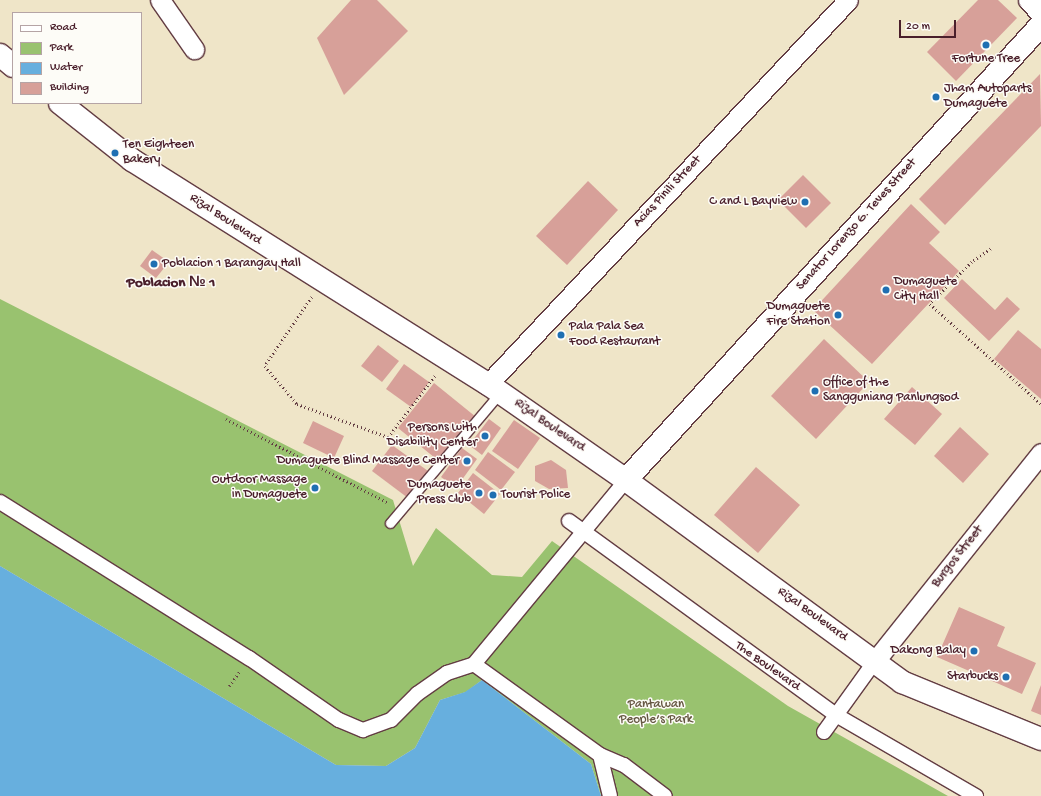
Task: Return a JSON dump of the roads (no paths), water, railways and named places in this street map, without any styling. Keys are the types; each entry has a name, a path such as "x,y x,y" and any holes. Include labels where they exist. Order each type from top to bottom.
{"main road":[{"path":"1030,0 1041,12"},
{"name":"Senator Lorenzo G. Teves Street","path":"626,480 1041,25"},
{"path":"0,55 12,65"},
{"name":"Rizal Boulevard","path":"61,104 132,160 322,282 494,388 626,480 902,682 1041,740"}],"street":[{"path":"160,0 194,49"},
{"name":"Acias Pinili Street","path":"494,388 848,0"},
{"name":"Burgos Street","path":"875,661 1041,453"},
{"path":"0,502 249,658 339,720 363,730 391,720 417,694 447,673 474,664 582,531 626,480"},
{"name":"The Boulevard","path":"569,521 836,715 976,796"},
{"path":"824,732 875,661"},
{"path":"474,664 600,755 624,765 665,796"},
{"path":"600,755 610,796"}],"lane":[{"path":"390,523 402,510 494,388"}],"water":[{"path":"0,566 336,765 386,766 415,748 440,700 465,692 482,680 591,764 601,796 0,796"}],"place":[{"name":"Fortune Tree","path":"986,45"},
{"name":"Jham Autoparts Dumaguete","path":"936,97"},
{"name":"Ten Eighteen Bakery","path":"115,153"},
{"name":"C and L Bayview","path":"805,202"},
{"name":"Poblacion 1 Barangay Hall","path":"154,264"},
{"name":"Dumaguete City Hall","path":"886,290"},
{"name":"Dumaguete Fire Station","path":"838,315"},
{"name":"Pala Pala Sea Food Restaurant","path":"561,335"},
{"name":"Office of the Sangguniang Panlungsod","path":"815,391"},
{"name":"Persons with Disability Center","path":"485,436"},
{"name":"Dumaguete Blind Massage Center","path":"467,461"},
{"name":"Outdoor Massage in Dumaguete","path":"315,488"},
{"name":"Dumaguete Press Club","path":"479,493"},
{"name":"Tourist Police","path":"493,495"},
{"name":"Dakong Balay","path":"974,651"},
{"name":"Starbucks","path":"1006,677"}],"district":[{"name":"Poblacion № 1","path":"171,284"}],"park label":[{"name":"Pantawan People’s Park","path":"656,714"}]}
